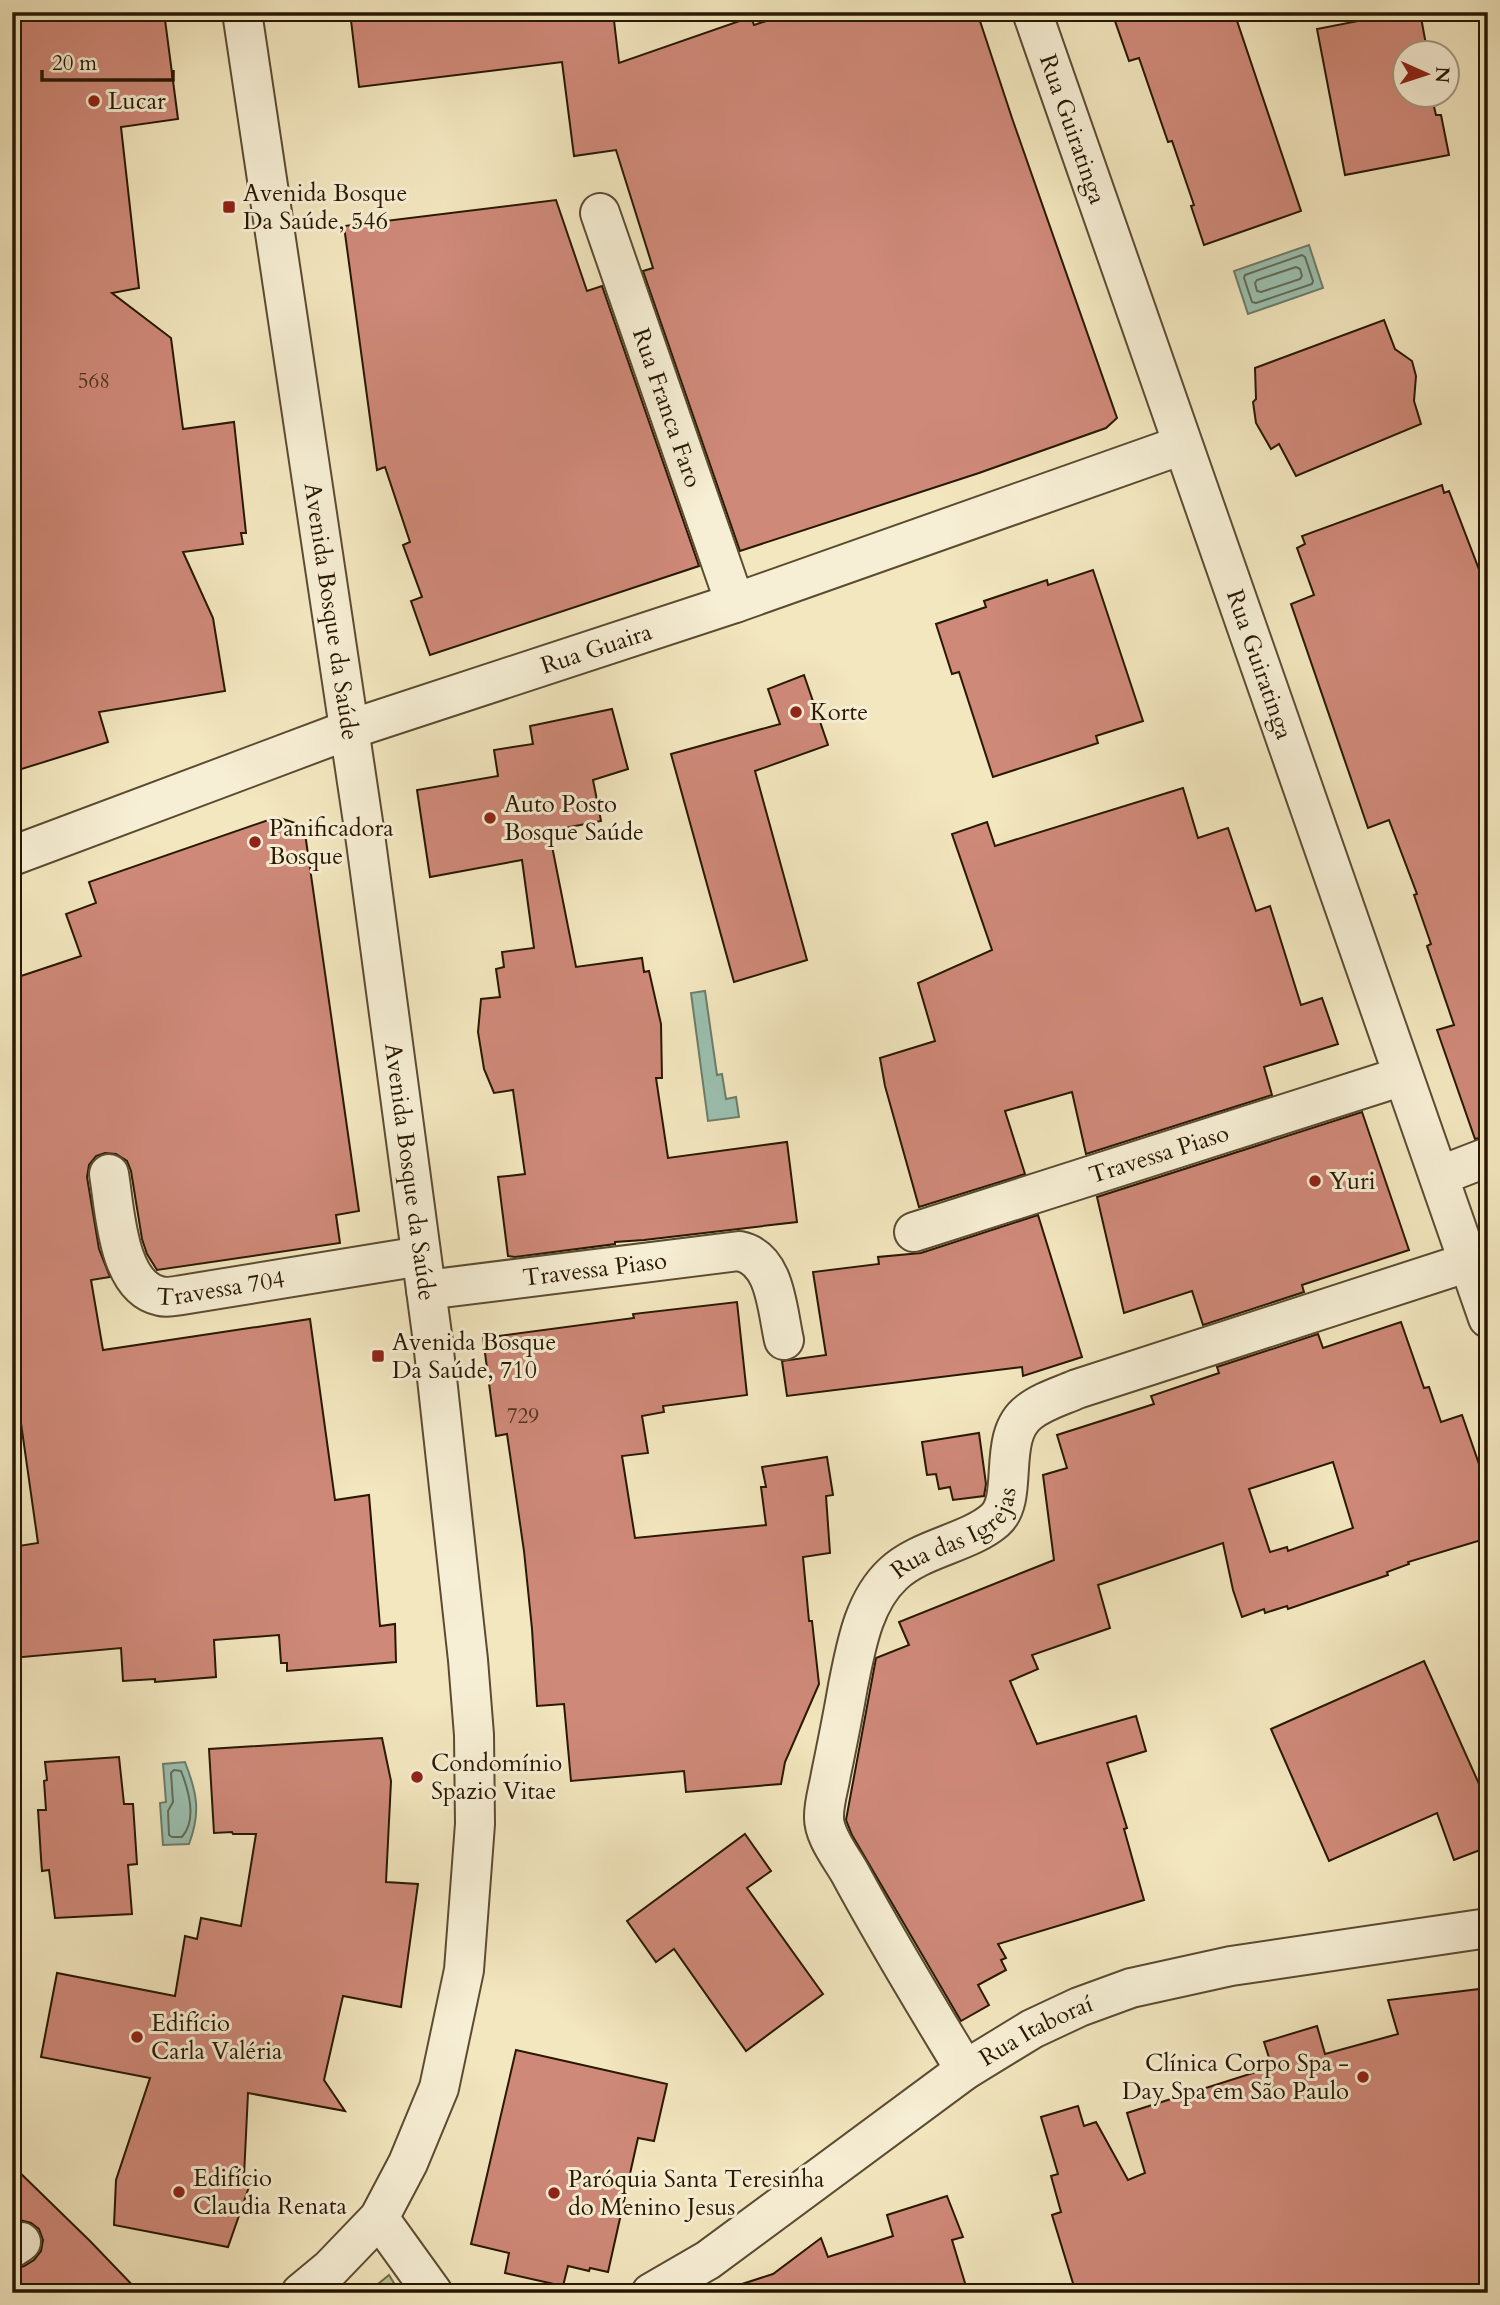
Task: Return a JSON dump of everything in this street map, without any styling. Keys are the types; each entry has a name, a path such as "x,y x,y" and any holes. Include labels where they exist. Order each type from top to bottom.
{"street":[{"name":"Avenida Bosque da Saúde","path":"242,12 351,729 447,1456 474,1735 475,1824 464,1970 439,2088 408,2162 379,2218 330,2269 301,2293"},
{"name":"Rua Guiratinga","path":"1032,12 1488,1318"},
{"name":"Rua Franca Faro","path":"600,213 735,603"},
{"name":"Rua Guaira","path":"12,856 351,729 735,603 1182,445"},
{"name":"Travessa Piaso","path":"914,1233 1403,1076"},
{"path":"1439,1176 1488,1157"},
{"name":"Travessa 704","path":"109,1174 124,1258 138,1284 158,1296 423,1273"},
{"name":"Travessa Piaso","path":"423,1273 739,1251 749,1253 763,1265 770,1279 784,1340"},
{"name":"Rua das Igrejas","path":"965,2070 860,1893 834,1846 824,1820 860,1632 870,1606 893,1574 915,1559 988,1526 998,1517 1005,1502 1010,1449 1016,1428 1027,1413 1040,1405 1077,1389 1469,1262"},
{"name":"Rua Itaboraí","path":"651,2293 708,2260 965,2070 1032,2029 1079,2007 1131,1988 1231,1966 1488,1928"},
{"path":"379,2218 433,2293"}],"green space":[{"path":"389,2275 400,2293 367,2293"}],"water":[{"path":"1309,245 1323,288 1248,314 1234,271"},
{"path":"705,991 717,1075 722,1074 726,1099 736,1097 739,1117 708,1121 691,993"},
{"path":"185,1762 196,1803 193,1833 189,1844 163,1845 160,1803 166,1802 163,1764"}],"building":[{"path":"12,12 164,12 178,119 121,127 139,288 112,293 171,338 183,429 234,422 246,533 241,533 243,544 183,552 213,618 225,691 99,712 108,742 12,772"},
{"path":"350,12 613,12 619,63 751,17 754,25 793,12 977,12 1117,418 1106,428 979,473 740,551 643,271 653,268 616,150 574,156 562,62 359,87"},
{"path":"1139,12 1234,12 1301,211 1204,245 1191,206 1194,205 1172,141 1168,142 1139,58 1129,61 1115,21"},
{"path":"1404,12 1420,12 1425,38 1392,38 1392,108 1434,108 1436,115 1441,115 1449,155 1345,175 1317,29"},
{"path":"556,200 587,291 602,286 699,566 430,655 411,601 422,597 403,545 410,542 385,467 377,470 344,226"},
{"path":"1384,320 1395,349 1412,361 1416,376 1414,401 1421,424 1296,476 1279,444 1271,449 1256,423 1253,402 1256,399 1255,368"},
{"path":"1442,485 1444,493 1449,491 1488,593 1488,1136 1475,1139 1437,1030 1454,1025 1427,946 1431,944 1414,895 1417,894 1389,820 1368,828 1291,604 1314,595 1297,548 1305,544 1302,536"},
{"path":"1093,570 1143,721 1096,736 1098,743 993,777 959,672 952,674 936,624 986,607 984,601 1047,580 1048,585"},
{"path":"804,675 828,745 755,771 807,960 734,982 671,754 780,724 768,689"},
{"path":"612,709 628,769 593,780 601,821 549,831 576,967 642,958 644,972 649,971 661,1024 662,1078 656,1078 668,1158 787,1142 797,1222 508,1256 498,1177 525,1174 513,1090 494,1093 484,1069 478,1032 481,999 500,997 496,969 504,967 502,952 534,948 522,860 430,877 417,790 498,776 494,750 533,744 530,726"},
{"path":"1183,788 1198,838 1228,828 1256,911 1270,906 1301,1005 1322,998 1338,1044 1264,1067 1272,1095 1086,1154 1072,1092 1005,1111 1025,1174 919,1207 885,1086 880,1058 935,1041 918,983 992,950 952,834 987,822 995,846"},
{"path":"277,817 304,826 359,1211 336,1215 340,1243 157,1270 142,1239 127,1161 116,1154 105,1153 96,1156 89,1165 87,1177 99,1249 110,1277 91,1280 103,1350 310,1319 335,1500 369,1495 380,1626 395,1624 396,1662 287,1671 287,1663 281,1663 279,1635 214,1640 216,1677 155,1682 155,1679 123,1681 121,1648 12,1658 12,1547 38,1543 12,1360 12,979 81,956 66,914 96,903 89,882"},
{"path":"1362,1112 1409,1250 1302,1285 1304,1292 1203,1325 1192,1291 1124,1313 1097,1197"},
{"path":"1038,1215 1082,1357 1023,1376 1022,1367 787,1396 782,1361 826,1355 813,1272 879,1264 878,1257 921,1253"},
{"path":"737,1302 747,1395 663,1406 664,1412 642,1416 648,1453 622,1456 635,1538 766,1525 761,1487 766,1487 762,1467 827,1457 833,1495 826,1496 830,1553 803,1557 819,1684 785,1762 781,1784 686,1792 684,1771 571,1781 564,1704 537,1706 524,1551 507,1434 496,1436 483,1338 634,1318 633,1314"},
{"path":"1401,1322 1424,1388 1429,1387 1441,1422 1462,1415 1488,1490 1488,1538 1408,1562 1409,1564 1387,1572 1388,1575 1288,1609 1287,1606 1265,1613 1264,1609 1242,1617 1223,1543 1098,1585 1110,1628 1032,1655 1038,1669 1010,1681 1037,1744 1136,1716 1146,1751 1107,1763 1127,1828 1124,1829 1144,1900 998,1944 1006,1958 1001,1960 1006,1970 978,1985 989,2005 961,2021 852,1835 846,1820 876,1658 909,1645 899,1622 1054,1560 1043,1475 1067,1468 1057,1435 1154,1404 1151,1396 1219,1373 1217,1367 1318,1334 1323,1348","holes":["1333,1462 1353,1528 1288,1551 1287,1547 1270,1552 1249,1489"]},
{"path":"979,1433 986,1484 984,1496 953,1500 950,1487 939,1489 936,1474 927,1475 922,1442"},
{"path":"1424,1661 1488,1804 1488,1847 1454,1860 1437,1813 1329,1861 1271,1729"},
{"path":"382,1738 391,1781 386,1882 418,1884 401,2007 343,1996 324,2080 345,2111 248,2093 244,2176 250,2184 228,2247 114,2225 116,2180 150,2078 41,2057 57,1973 175,1996 185,1936 197,1939 201,1918 241,1926 256,1834 214,1833 209,1749"},
{"path":"119,1757 124,1804 133,1804 137,1864 128,1865 132,1914 55,1918 49,1870 42,1871 41,1858 38,1810 46,1810 45,1762"},
{"path":"745,1834 771,1871 747,1888 823,1994 746,2051 674,1949 656,1962 627,1921"},
{"path":"1488,1988 1488,2293 1076,2293 1052,2215 1061,2212 1051,2176 1058,2174 1041,2117 1078,2106 1084,2126 1096,2122 1128,2180 1145,2173 1127,2113 1272,2067 1264,2042 1317,2026 1325,2054 1398,2034 1388,2000"},
{"name":"Paróquia Santa Teresinha do Menino Jesus","path":"516,2050 667,2084 654,2141 638,2138 608,2272 568,2266 563,2286 505,2273 509,2253 471,2244"},
{"path":"12,2165 140,2293 27,2293 12,2270 34,2260 41,2251 43,2240 39,2229 31,2223 20,2220 12,2223"},
{"path":"947,2196 963,2237 952,2240 968,2293 740,2293 739,2285 773,2274 821,2238 828,2257 893,2236 887,2215"}],"place":[{"name":"Lucar","path":"94,101"},
{"name":"Avenida Bosque Da Saúde, 546","path":"229,207"},
{"name":"Korte","path":"796,712"},
{"name":"Auto Posto Bosque Saúde","path":"490,818"},
{"name":"Panificadora Bosque","path":"255,842"},
{"name":"Yuri","path":"1315,1181"},
{"name":"Avenida Bosque Da Saúde, 710","path":"378,1356"},
{"name":"Condomínio Spazio Vitae","path":"417,1777"},
{"name":"Edifício Carla Valéria","path":"137,2037"},
{"name":"Clínica Corpo Spa - Day Spa em São Paulo","path":"1363,2077"},
{"name":"Edifício Claudia Renata","path":"179,2192"},
{"name":"Paróquia Santa Teresinha do Menino Jesus","path":"554,2193"}]}
